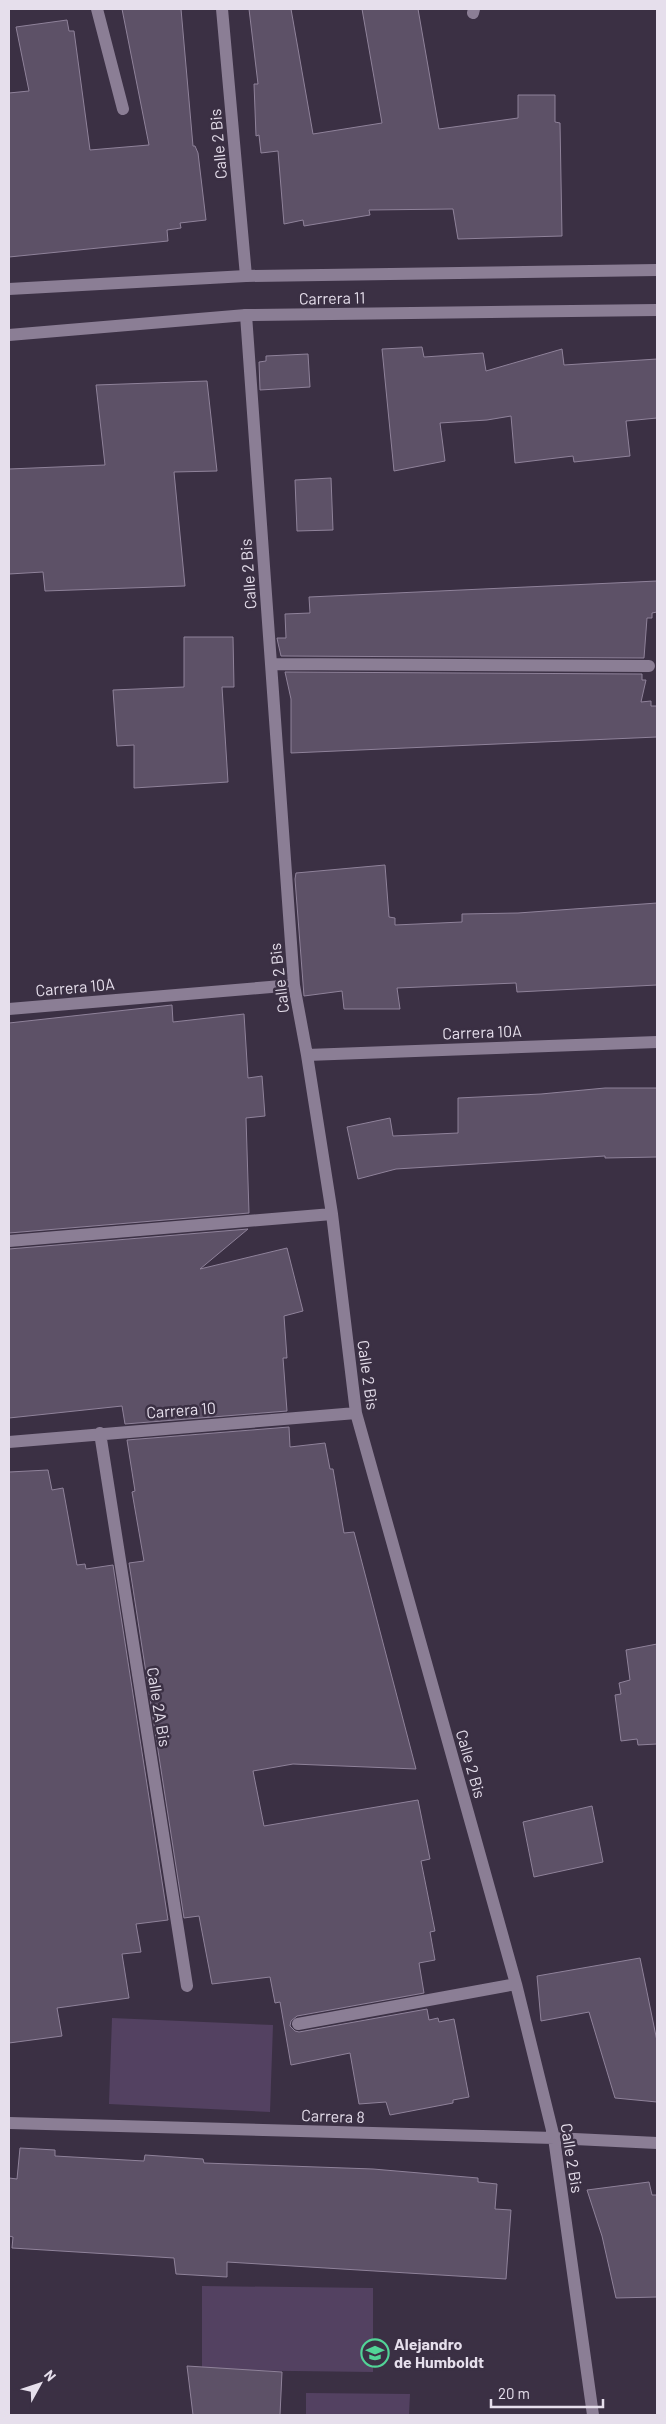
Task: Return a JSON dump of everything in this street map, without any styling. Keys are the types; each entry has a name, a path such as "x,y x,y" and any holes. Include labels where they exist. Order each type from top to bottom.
{"street":[{"path":"97,9 123,109"},
{"name":"Calle 2 Bis","path":"222,9 246,276"},
{"name":"Carrera 11","path":"9,289 246,276 657,270"},
{"name":"Carrera 11","path":"9,335 246,315 657,310"},
{"name":"Calle 2 Bis","path":"246,315 294,985 308,1055 332,1214 356,1413 516,1984 554,2138 593,2415"},
{"path":"271,664 648,666"},
{"name":"Carrera 10A","path":"9,1009 294,985"},
{"name":"Carrera 10A","path":"308,1055 657,1042"},
{"path":"9,1241 332,1214"},
{"name":"Carrera 10","path":"9,1442 356,1413"},
{"name":"Calle 2A Bis","path":"100,1433 187,1986"},
{"path":"298,2024 516,1984"},
{"name":"Carrera 8","path":"9,2124 554,2138 657,2143"}],"shaded area":[{"path":"112,2018 273,2025 270,2112 109,2104"},
{"path":"202,2286 373,2288 373,2372 202,2370"},
{"path":"306,2393 410,2394 409,2415 306,2415"}],"building":[{"path":"122,9 181,9 193,146 195,146 198,153 206,220 180,223 181,228 167,230 168,241 9,257 9,93 29,91 16,27 67,20 69,31 74,31 90,150 149,145"},
{"path":"249,9 291,9 313,134 382,123 362,9 418,9 439,129 518,118 518,95 555,95 555,122 560,123 562,236 458,239 453,209 369,210 370,215 304,226 303,220 284,224 278,151 261,153 259,135 256,136 254,84 258,84"},
{"path":"422,347 424,357 483,353 486,371 562,349 564,365 657,359 657,418 626,421 630,456 574,462 573,456 515,463 511,416 487,420 440,423 445,461 394,471 382,349"},
{"path":"308,354 310,387 260,390 259,362 266,361 266,356"},
{"path":"207,381 217,471 174,472 185,586 45,591 43,572 9,574 9,469 105,465 96,385"},
{"path":"331,478 333,530 297,531 295,480"},
{"path":"657,581 657,612 652,613 652,618 647,618 644,658 281,656 277,638 286,638 285,614 310,613 309,597"},
{"path":"184,637 233,637 234,687 222,687 228,782 134,788 134,745 117,746 113,690 184,687"},
{"path":"285,672 642,674 642,680 646,680 641,702 651,701 651,706 657,706 657,737 291,753 291,699"},
{"path":"385,865 389,917 395,918 395,925 462,922 462,914 518,913 657,903 657,985 517,992 516,983 397,988 400,1009 344,1009 342,991 304,996 296,873"},
{"path":"172,1005 173,1022 244,1014 248,1078 262,1076 265,1116 246,1118 249,1213 9,1233 9,1023"},
{"path":"605,1088 657,1088 657,1157 605,1158 605,1156 396,1169 358,1179 347,1127 390,1118 393,1136 458,1133 458,1098 541,1094"},
{"path":"248,1229 200,1269 287,1248 303,1311 284,1316 287,1358 283,1358 287,1411 125,1424 122,1406 9,1418 9,1249"},
{"path":"289,1427 290,1447 325,1443 330,1469 333,1469 344,1533 354,1532 416,1769 293,1764 253,1771 264,1826 418,1800 430,1859 421,1861 435,1931 430,1932 435,1960 419,1963 424,1993 297,2016 291,2021 290,2026 299,2032 427,2009 429,2020 438,2018 439,2022 454,2019 469,2097 453,2100 453,2103 390,2115 386,2102 359,2104 350,2053 291,2065 280,2002 275,2003 270,1977 212,1984 199,1916 184,1918 129,1563 144,1561 132,1492 135,1491 127,1440"},
{"path":"48,1470 52,1490 63,1488 77,1565 85,1564 86,1569 113,1565 168,1920 136,1924 141,1952 122,1954 129,1998 57,2008 62,2036 9,2043 9,1472"},
{"path":"657,1644 657,1744 638,1745 637,1739 621,1741 615,1695 621,1694 619,1683 630,1680 626,1650"},
{"path":"592,1806 603,1862 534,1877 523,1822"},
{"path":"640,1958 657,2041 657,2102 615,2098 589,2012 541,2021 537,1976"},
{"path":"20,2148 55,2150 55,2156 144,2161 145,2155 203,2159 204,2163 373,2169 478,2178 478,2182 497,2184 495,2209 511,2210 506,2279 227,2262 227,2277 176,2274 174,2258 12,2248 13,2237 9,2236 9,2178 17,2179"},
{"path":"649,2182 652,2195 657,2195 657,2297 616,2298 602,2236 587,2190"},
{"path":"187,2366 282,2372 280,2415 193,2415"}],"place":[{"name":"Alejandro de Humboldt","path":"375,2353"}]}
